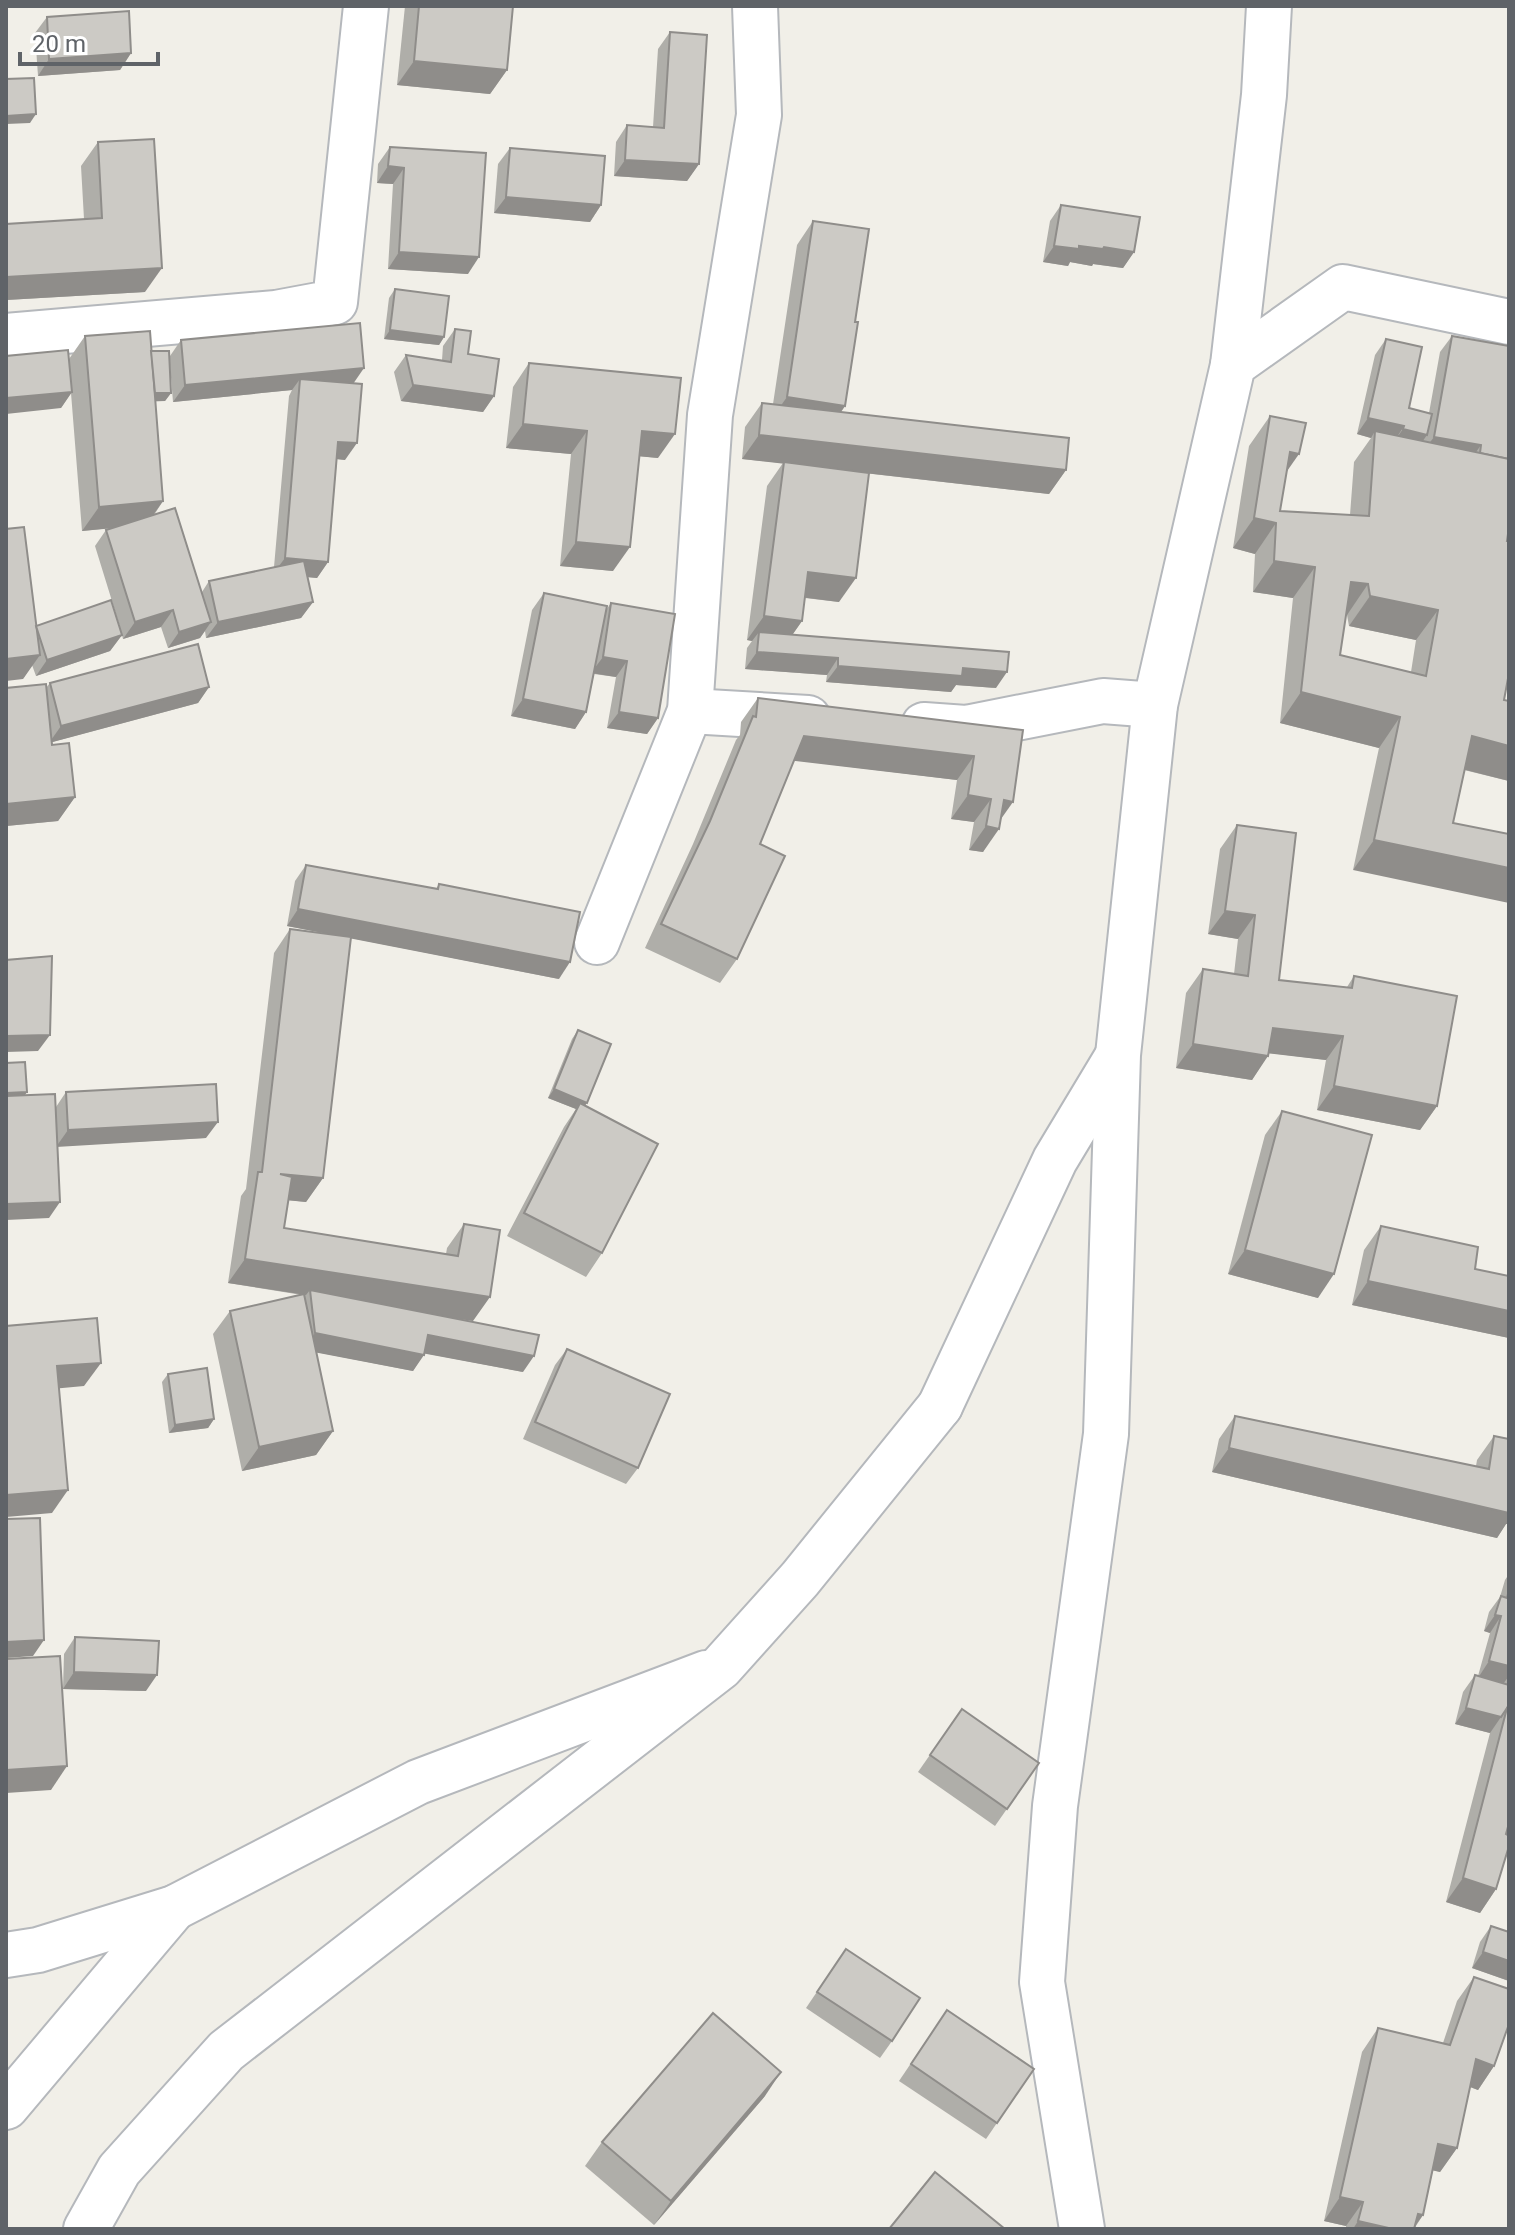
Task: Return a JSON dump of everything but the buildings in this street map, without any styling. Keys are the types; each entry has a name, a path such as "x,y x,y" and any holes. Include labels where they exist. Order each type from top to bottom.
{"street":[{"path":"6,336 276,313 335,302 366,6"},
{"path":"597,942 690,711 710,415 759,115 755,6"},
{"path":"1082,2229 1042,1982 1055,1806 1106,1434 1118,1055 1155,705 1233,365 1264,95 1269,6"},
{"path":"1233,365 1343,287 1509,322"},
{"path":"890,723 966,728 1103,701 1155,705"},
{"path":"690,711 844,720"},
{"path":"86,2229 119,2170 226,2051 721,1667 800,1579 940,1406 1055,1160 1118,1055"},
{"path":"6,1955 38,1950 174,1908 418,1782 721,1667"},
{"path":"6,2107 174,1908"}]}
